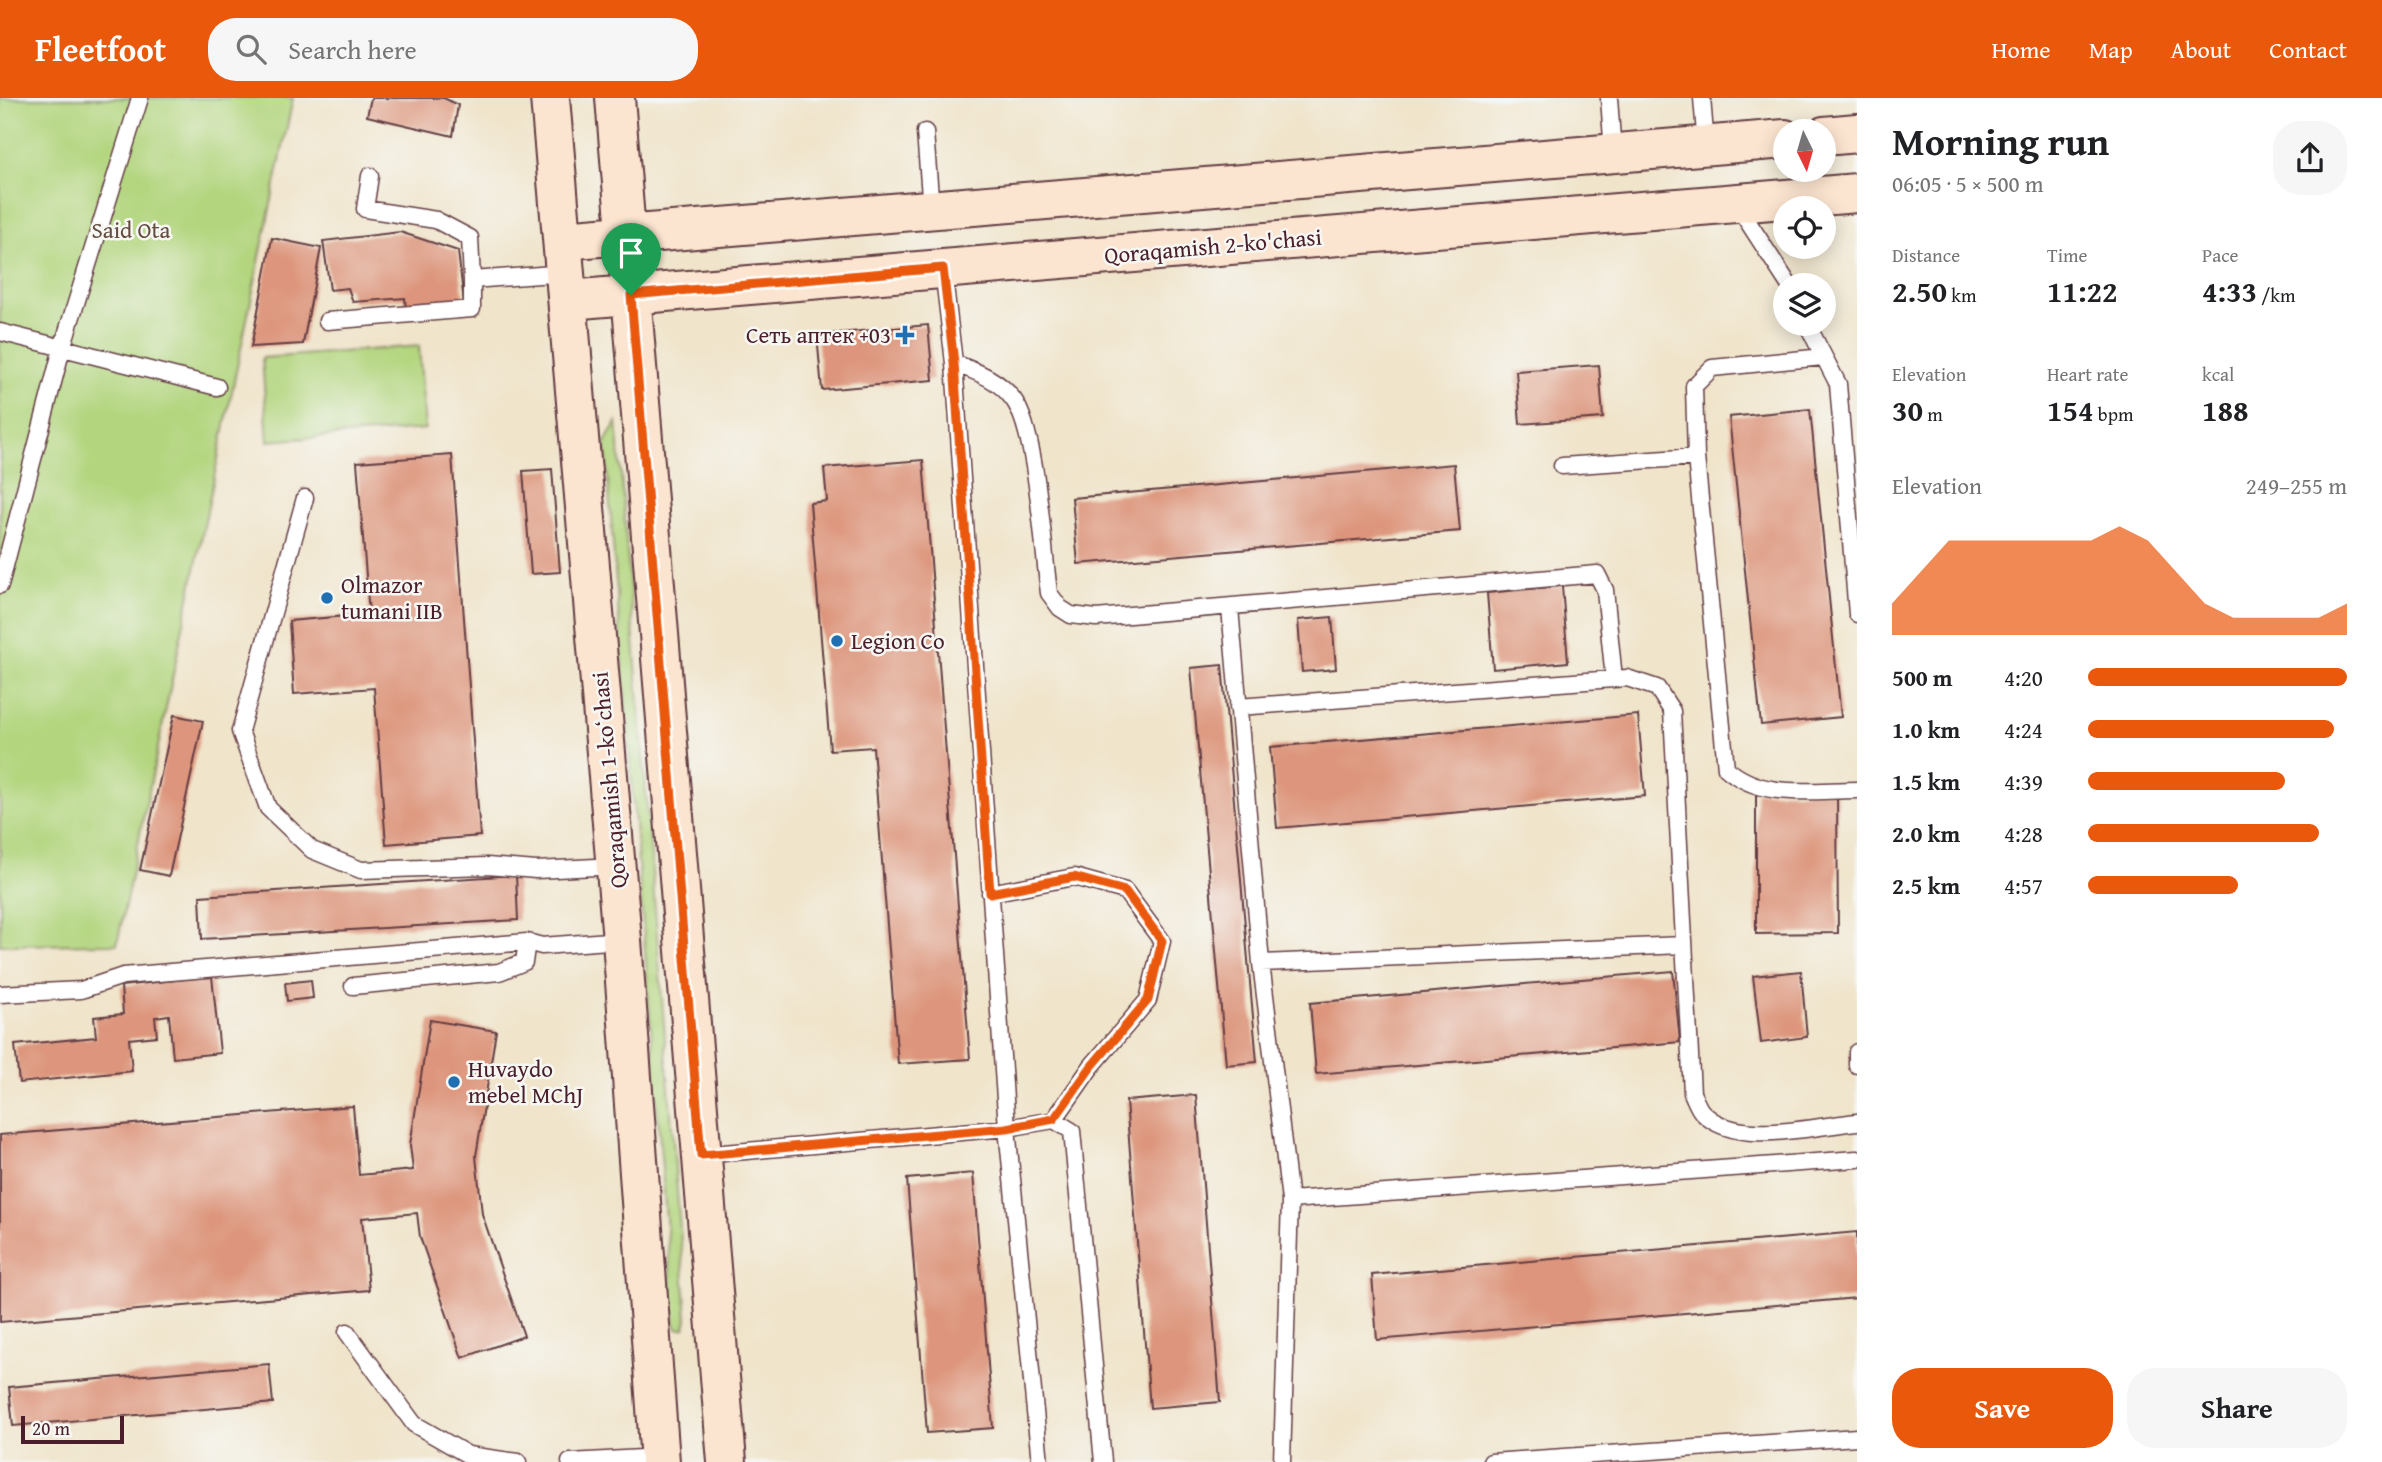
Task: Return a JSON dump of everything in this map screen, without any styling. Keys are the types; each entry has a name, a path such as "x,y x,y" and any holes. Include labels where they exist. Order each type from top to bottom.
{"main road":[{"name":"Qoraqamish 1-koʻchasi","path":"550,98 622,940 660,1459"},
{"path":"620,107 631,295 727,1462"},
{"path":"1836,135 1857,133"},
{"path":"566,271 627,235 1773,140"},
{"path":"1706,146 1723,203"},
{"name":"Qoraqamish 2-ko'chasi","path":"566,271 631,295 1857,194"}],"lane":[{"path":"0,585 62,348 140,98"},
{"path":"1609,98 1613,153"},
{"path":"1703,98 1706,146"},
{"path":"925,132 931,209"},
{"path":"327,321 472,309 470,238 436,220 365,209 370,176"},
{"path":"1723,203 1779,273"},
{"path":"943,268 954,363 1007,1128 1040,1462"},
{"path":"472,280 566,271"},
{"path":"0,332 217,387"},
{"path":"1813,336 1838,384 1857,614"},
{"path":"1823,357 1712,368 1694,386 1696,457 1726,768 1742,782 1765,790 1857,790"},
{"path":"954,363 989,376 1013,399 1027,427 1049,593 1060,608 1071,615 1096,618 1230,608 1597,574 1605,590 1614,679"},
{"path":"1562,466 1696,457"},
{"path":"305,498 240,731 268,808 312,850 361,870 487,866 536,870 616,866"},
{"path":"1230,608 1261,963 1290,1200 1282,1462"},
{"path":"1238,707 1628,678 1657,688 1672,711 1692,1093 1702,1112 1722,1127 1755,1133 1857,1122"},
{"path":"701,1155 1007,1128 1054,1119 1091,1067 1148,1000 1162,941 1125,891 1074,877 990,893"},
{"path":"0,994 81,990 123,976 527,943 542,946 622,940"},
{"path":"353,986 499,972 524,962 527,943"},
{"path":"1261,963 1683,944"},
{"path":"1857,1052 1857,1065"},
{"path":"1054,1119 1072,1131 1102,1462"},
{"path":"1290,1200 1857,1159"},
{"path":"347,1332 414,1424 468,1455 518,1462"},
{"path":"1491,1462 1857,1437"},
{"path":"570,1462 660,1459"}],"green space":[{"name":"Said Ota","path":"0,98 293,98 117,944 0,945"},
{"path":"419,346 425,429 268,441 262,358"},
{"path":"617,422 687,1319 685,1328 677,1329 674,1321 605,442"}],"building":[{"path":"371,98 444,98 458,105 453,136 367,116"},
{"path":"400,232 458,251 464,303 406,310 405,298 353,302 348,288 330,290 323,241"},
{"path":"272,238 321,248 303,344 251,347"},
{"path":"928,325 933,380 822,390 817,335"},
{"path":"1599,365 1603,418 1520,424 1516,371"},
{"path":"1810,409 1841,717 1761,725 1729,417"},
{"path":"452,455 480,836 386,844 374,688 294,694 289,621 369,614 357,462"},
{"path":"923,460 970,1059 898,1064 873,747 830,750 810,503 827,501 824,468"},
{"path":"1454,464 1460,531 1078,564 1072,498"},
{"path":"552,469 560,572 531,574 523,471"},
{"path":"1562,586 1568,662 1493,669 1487,593"},
{"path":"1332,617 1336,669 1302,672 1298,620"},
{"path":"1222,665 1257,1062 1226,1065 1191,668"},
{"path":"174,715 203,721 169,876 140,870"},
{"path":"1638,715 1645,796 1277,828 1270,747"},
{"path":"1756,792 1837,792 1838,933 1756,934"},
{"path":"516,875 518,920 202,939 200,896"},
{"path":"1673,971 1680,1042 1316,1074 1310,1003"},
{"path":"1801,971 1807,1037 1761,1043 1753,976"},
{"path":"212,976 220,1053 173,1058 169,1015 155,1017 157,1036 129,1039 132,1071 19,1083 15,1045 96,1037 94,1017 123,1014 121,986"},
{"path":"311,980 313,998 287,1001 285,983"},
{"path":"430,1020 496,1031 476,1156 482,1214 524,1336 462,1358 420,1237 417,1213 362,1218 369,1290 0,1322 0,1135 353,1106 359,1175 413,1170 410,1145"},
{"path":"1196,1095 1220,1402 1150,1408 1126,1101"},
{"path":"973,1173 993,1428 927,1433 907,1179"},
{"path":"1857,1232 1857,1298 1377,1340 1372,1275"},
{"path":"269,1364 273,1403 13,1426 9,1387"}],"place":[{"name":"Сеть аптек +03","path":"905,335"},
{"name":"Olmazor tumani IIB","path":"327,598"},
{"name":"Legion Co","path":"837,641"},
{"name":"Huvaydo mebel MChJ","path":"454,1082"}],"route":[{"path":"943,268 954,363 990,893 1074,877 1125,891 1162,941 1148,1000 1091,1067 1054,1119 1007,1128 701,1155 631,295 943,268"}]}
